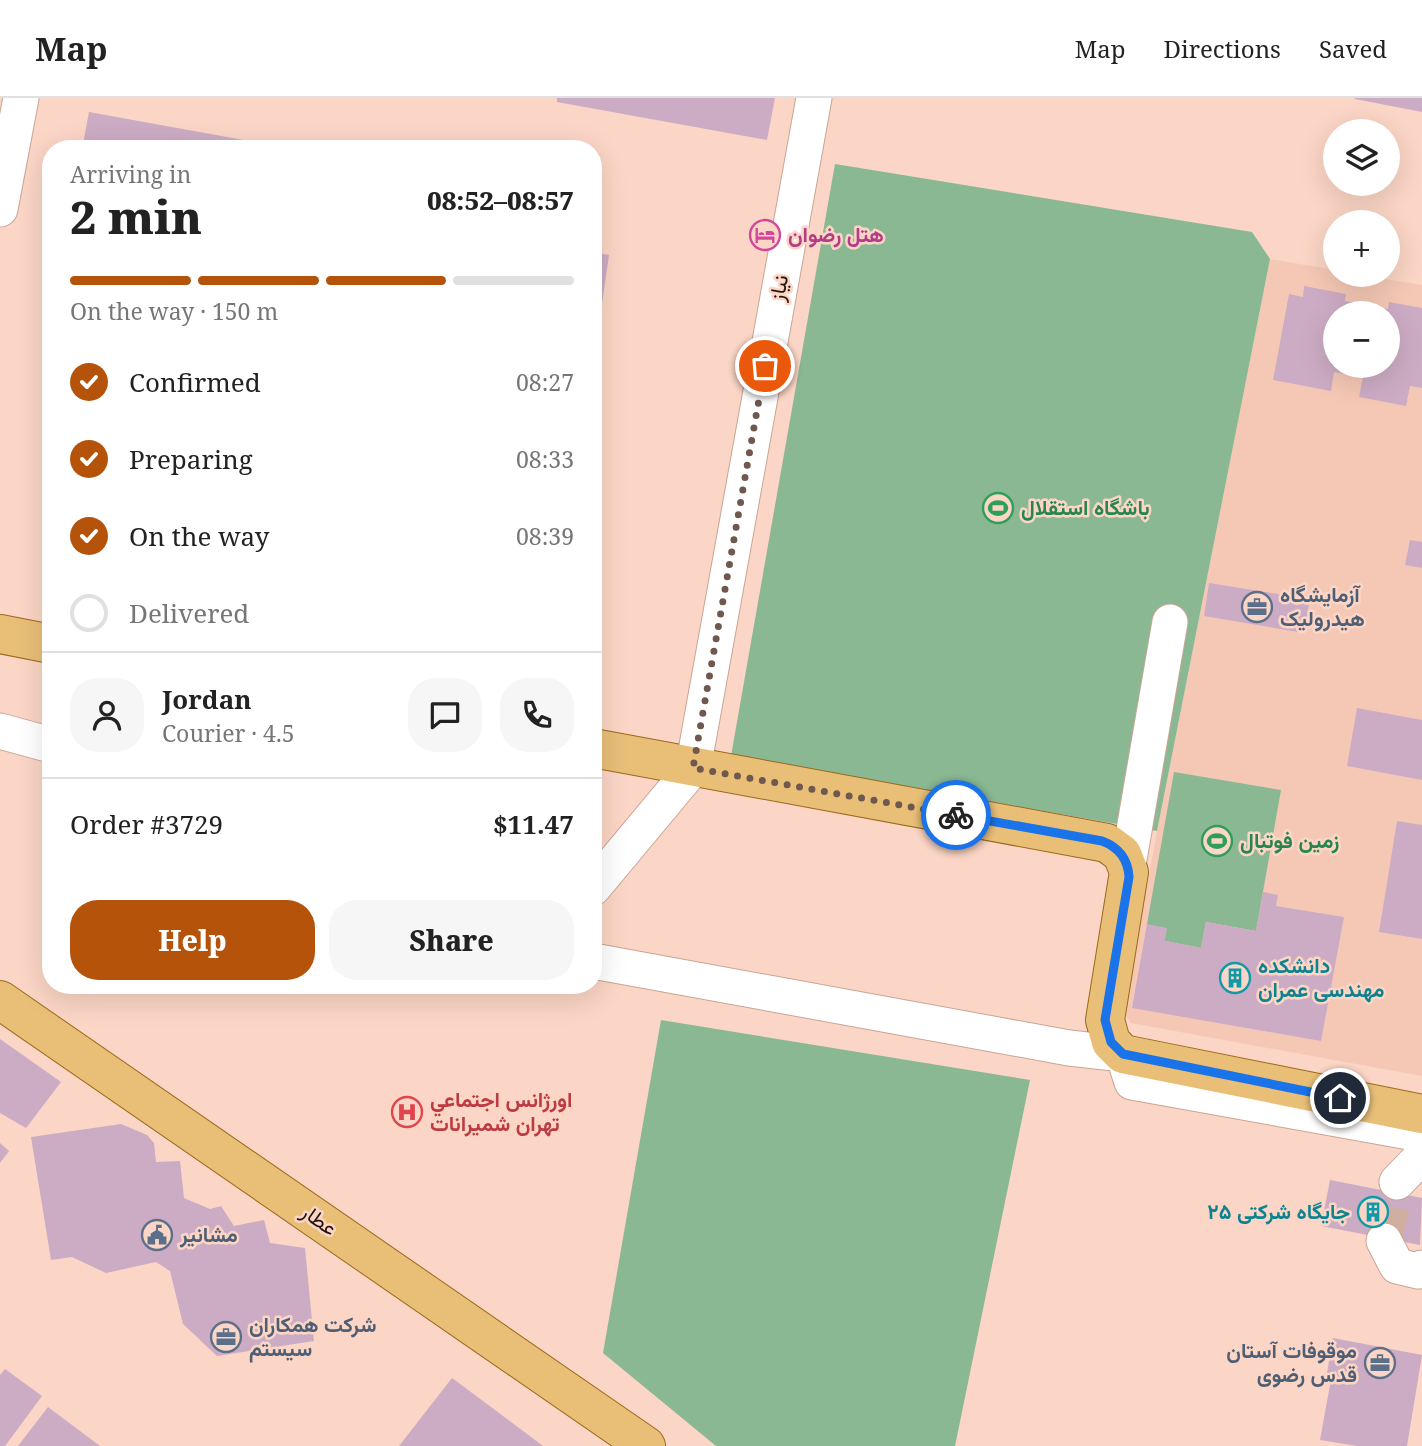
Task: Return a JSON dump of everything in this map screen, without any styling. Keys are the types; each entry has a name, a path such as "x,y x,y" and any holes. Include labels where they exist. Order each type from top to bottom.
{"main road":[{"path":"0,634 42,641"},
{"path":"602,750 1102,841 1117,850 1128,866 1129,877 1105,1020 1111,1042 1123,1054 1422,1114"},
{"name":"عطار","path":"0,1000 640,1444"}],"lane":[{"path":"0,209 21,98"},
{"name":"نیاز","path":"693,768 814,98"},
{"path":"1128,866 1170,622"},
{"path":"0,731 42,743"},
{"path":"602,877 693,768"},
{"path":"602,963 1069,1048 1123,1054 1132,1082 1415,1133 1422,1144"},
{"path":"1397,1182 1422,1156"},
{"path":"1384,1241 1397,1266 1418,1270 1422,1268"}],"shaded area":[{"path":"1270,259 1323,268 1323,287 1400,287 1400,281 1422,285 1422,1076 1131,1023 1124,1013 1157,831"}],"green space":[{"name":"باشگاه استقلال","path":"835,164 1252,232 1270,259 1157,831 731,756"},
{"name":"زمین فوتبال","path":"1174,772 1281,790 1256,931 1206,922 1201,948 1165,941 1147,924"},
{"path":"661,1020 1030,1080 955,1446 716,1446 603,1353"}],"building":[{"path":"557,98 775,98 767,140 557,102"},
{"path":"1422,98 1422,112 1355,99"},
{"path":"89,112 243,140 84,140"},
{"path":"602,254 609,255 602,304"},
{"path":"1304,286 1346,294 1345,301 1323,301 1323,378 1333,378 1331,391 1273,380 1289,294 1303,297"},
{"path":"1400,304 1422,308 1422,388 1410,386 1406,406 1359,397 1363,378 1400,378"},
{"path":"1410,540 1422,542 1422,568 1405,565"},
{"name":"آزمایشگاه هیدرولیک","path":"1209,583 1310,599 1304,633 1204,616"},
{"path":"1357,708 1422,720 1422,780 1347,766"},
{"path":"1397,821 1422,825 1422,939 1379,932"},
{"name":"دانشکده مهندسی عمران","path":"1263,892 1278,895 1276,906 1344,917 1321,1041 1132,1008 1147,924 1167,928 1165,941 1201,948 1206,922 1256,931"},
{"path":"0,1039 61,1082 26,1128 0,1113"},
{"name":"مشانیر","path":"121,1124 147,1135 154,1143 156,1162 180,1161 184,1198 210,1209 221,1206 234,1226 264,1220 270,1243 305,1248 314,1341 217,1356 183,1324 170,1271 156,1262 106,1273 72,1257 51,1260 31,1137"},
{"path":"0,1143 9,1151 0,1163"},
{"name":"جایگاه شرکتی ۲۵","path":"1330,1180 1422,1198 1420,1245 1321,1226"},
{"path":"1333,1338 1422,1355 1407,1446 1357,1446 1320,1440 1332,1374 1327,1373"},
{"path":"5,1369 42,1396 5,1446 0,1446 0,1375"},
{"path":"452,1378 491,1407 543,1446 399,1446"},
{"path":"48,1407 100,1446 18,1446"}],"tunnel":[{"path":"1384,1241 1397,1182"}],"way so far":[{"path":"765,366 693,768 956,815"}],"place":[{"name":"هتل رضوان","path":"765,235"},
{"name":"باشگاه استقلال","path":"998,508"},
{"name":"آزمایشگاه هیدرولیک","path":"1257,607"},
{"name":"زمین فوتبال","path":"1217,841"},
{"name":"دانشکده مهندسی عمران","path":"1235,978"},
{"name":"اورژانس اجتماعي تهران شميرانات","path":"407,1112"},
{"name":"جایگاه شرکتی ۲۵","path":"1373,1212"},
{"name":"مشانیر","path":"157,1235"},
{"name":"شرکت همکاران سیستم","path":"226,1337"},
{"name":"موقوفات آستان قدس رضوی","path":"1380,1363"}],"route":[{"path":"956,815 1102,841 1122,854 1128,866 1129,877 1105,1020 1111,1042 1123,1054 1340,1098"}]}
